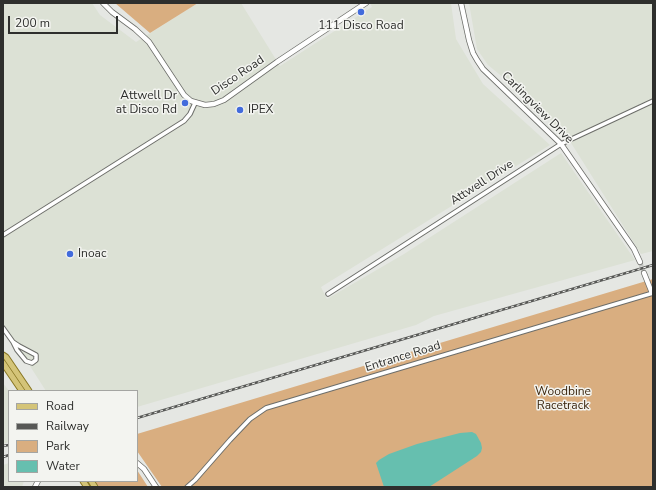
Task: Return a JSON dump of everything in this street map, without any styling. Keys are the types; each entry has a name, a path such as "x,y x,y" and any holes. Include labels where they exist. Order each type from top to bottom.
{"main road":[{"path":"3,355 6,357 28,390"},
{"path":"3,363 21,390"}],"street":[{"path":"3,235 184,121 190,114 195,103 184,95 152,46 144,37 103,3"},
{"name":"Disco Road","path":"195,103 209,105 224,100 277,62 366,3"},
{"name":"Carlingview Drive","path":"461,3 473,53 483,69 562,144 634,249 640,262"},
{"name":"Attwell Drive","path":"328,294 562,144 653,101"},
{"path":"644,273 653,293"},
{"name":"Entrance Road","path":"187,487 250,419 266,408 653,293"},
{"path":"3,328 26,361 32,363 36,360 37,358 34,354 13,342"},
{"path":"138,464 144,469 156,487"}],"shaded area":[{"path":"3,3 92,3 100,15 136,42 198,3 241,3 280,66 372,7 370,3 451,3 456,39 483,84 550,145 321,287 327,299 404,254 561,153 635,260 434,316 416,325 138,407 138,390 45,390 3,324"},
{"path":"469,3 653,3 653,251 641,254 566,135 521,92 488,65 477,49"},
{"path":"3,383 8,390 8,442 3,444"},
{"path":"8,463 8,482 24,482 22,487 3,487 3,465"}],"green space":[{"path":"115,3 198,3 150,33"},
{"name":"Woodbine Racetrack","path":"653,279 653,487 162,487 138,452 138,434"},
{"path":"138,472 148,487 99,487 96,482 138,482"}],"water":[{"path":"472,432 476,434 482,448 481,452 477,456 429,487 384,487 376,463 379,460 389,454 417,444 460,433"}],"tunnel":[{"path":"640,262 644,273"}],"railway":[{"path":"138,418 653,265"},
{"path":"3,446 8,445"},
{"path":"3,457 8,455"}],"place":[{"name":"111 Disco Road","path":"361,12"},
{"name":"Attwell Dr at Disco Rd","path":"185,103"},
{"name":"IPEX","path":"240,110"},
{"name":"Inoac","path":"70,254"}]}
